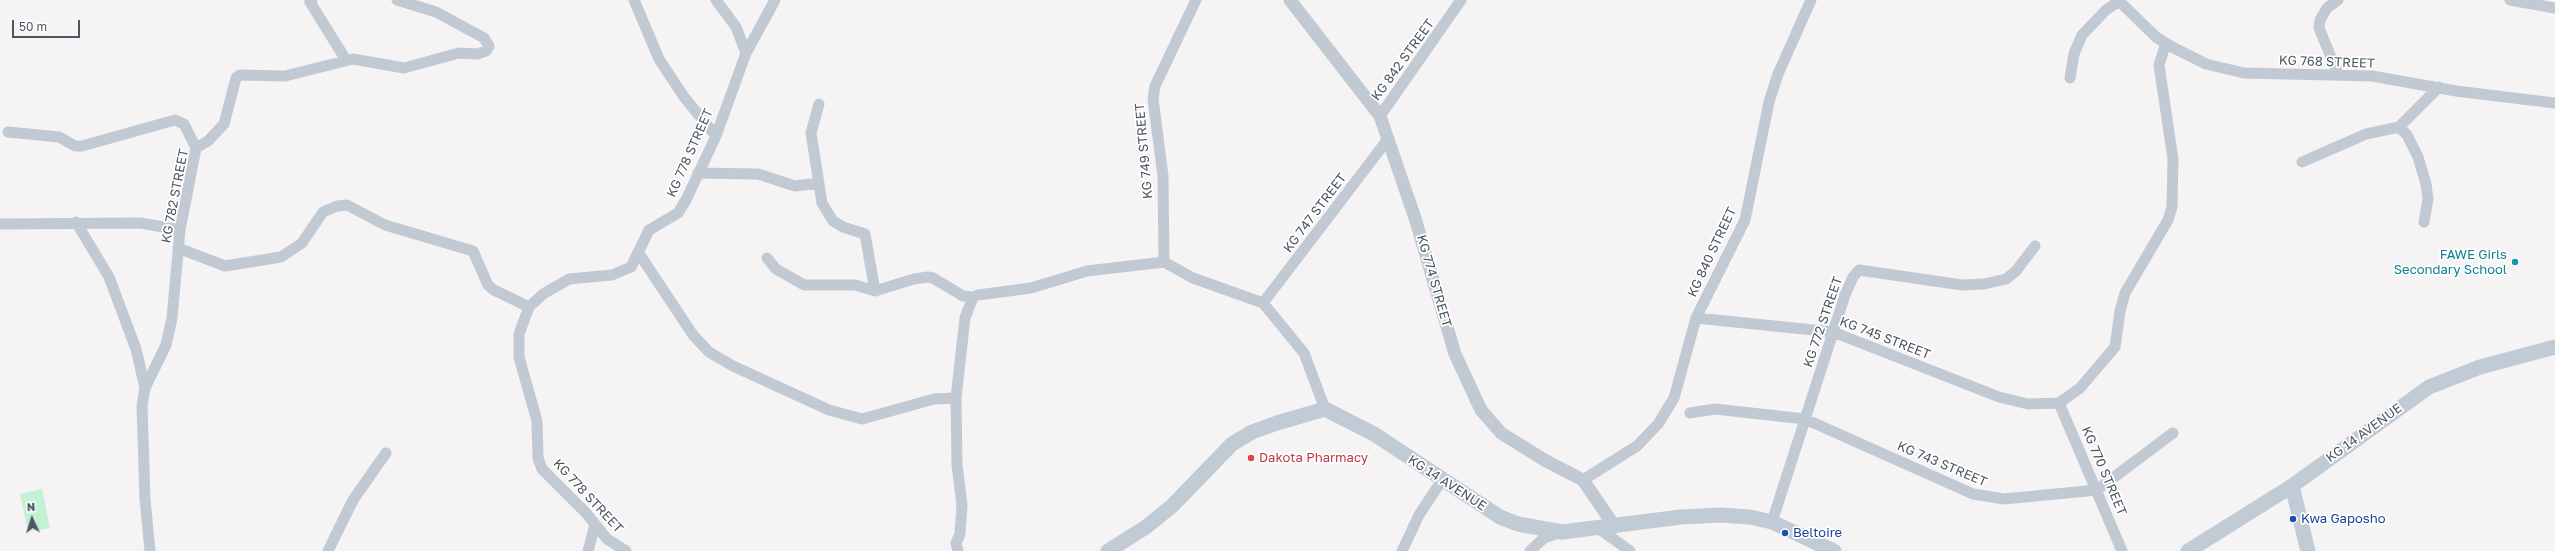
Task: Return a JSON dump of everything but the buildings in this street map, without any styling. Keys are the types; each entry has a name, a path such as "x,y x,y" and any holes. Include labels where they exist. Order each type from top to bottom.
{"main road":[{"name":"KG 14 AVENUE","path":"2188,551 2292,486 2429,387 2480,367 2555,347"},
{"name":"KG 14 AVENUE","path":"1325,409 1374,434 1500,517 1535,528 1562,532 1615,527 1681,517 1721,515 1750,517 1772,522 1834,551"},
{"path":"1108,551 1146,527 1172,506 1232,444 1252,432 1325,409"},
{"path":"2292,486 2308,551"}],"street":[{"name":"KG 782 STREET","path":"150,551 145,492 142,406 145,388 166,345 172,318 180,230 196,148 208,141 224,124 236,78 240,75 285,76 346,60 366,60 404,68 459,54 477,54 486,51 489,46 484,38 436,12 397,0"},
{"path":"634,0 659,59 684,97 716,136"},
{"path":"716,0 736,27 746,53"},
{"name":"KG 778 STREET","path":"626,551 607,539 570,496 542,469 538,458 537,421 518,357 519,334 529,307 543,294 569,278 622,272 634,263 649,230 678,212 716,136 746,53 775,0"},
{"name":"KG 749 STREET","path":"1164,262 1163,176 1153,99 1155,86 1196,0"},
{"name":"KG 774 STREET","path":"1290,0 1304,22 1380,116 1415,218 1456,354 1481,410 1501,433 1546,461 1583,480 1615,527"},
{"name":"KG 842 STREET","path":"1380,116 1461,0"},
{"name":"KG 840 STREET","path":"1583,480 1637,446 1658,424 1674,398 1696,318 1745,220 1769,102 1778,74 1811,0"},
{"path":"2338,0 2327,8 2320,20 2319,28 2338,74"},
{"path":"2510,0 2537,2 2555,8"},
{"path":"311,1 346,60"},
{"path":"2070,78 2074,54 2082,35 2106,10 2119,1"},
{"name":"KG 768 STREET","path":"2119,1 2166,43 2206,64 2244,73 2338,74 2372,76 2555,103"},
{"path":"2059,403 2080,388 2115,347 2120,311 2125,293 2168,220 2172,207 2173,159 2159,65 2166,43"},
{"path":"2302,162 2366,134 2399,127 2440,87"},
{"path":"818,104 811,132 822,203 833,221 843,227 865,234 875,291"},
{"path":"8,132 59,137 75,146 82,146 175,120 184,124 196,148"},
{"path":"2399,127 2406,135 2418,157 2426,184 2428,199 2424,222"},
{"name":"KG 747 STREET","path":"1263,303 1388,139"},
{"path":"698,173 758,174 795,186 818,183"},
{"path":"178,248 225,266 281,257 302,243 323,212 337,206 348,206 385,225 473,250 488,285 499,293 529,307"},
{"path":"76,222 109,277 136,349 145,388"},
{"path":"0,224 76,222 140,224 180,230"},
{"name":"KG 772 STREET","path":"1772,522 1845,295 1853,277 1859,270 1962,285 1984,284 2006,279 2016,271 2035,246"},
{"path":"638,252 692,335 709,352 747,372 829,410 862,418 934,399 956,398"},
{"path":"767,258 776,269 804,285 855,284 875,291 914,279 933,278 964,296 973,297 1035,287 1088,271 1164,262 1194,278 1263,303 1304,353 1325,409"},
{"path":"958,551 956,543 960,534 962,506 957,465 956,398 965,318 973,297"},
{"name":"KG 745 STREET","path":"1696,318 1833,332 1999,397 2028,404 2059,403"},
{"name":"KG 770 STREET","path":"2059,403 2122,551"},
{"name":"KG 743 STREET","path":"1690,413 1715,409 1805,420 1973,494 1986,498 2004,499 2097,490"},
{"path":"2097,490 2173,433"},
{"path":"328,551 352,500 386,453"},
{"path":"1402,551 1419,515 1442,480"},
{"path":"588,551 595,525"},
{"path":"1598,528 1630,551"},
{"path":"1530,551 1544,538 1562,532"}],"green space":[{"path":"42,489 50,528 28,532 20,494"}],"place":[{"name":"FAWE Girls Secondary School","path":"2515,262"},
{"name":"Dakota Pharmacy","path":"1251,458"},
{"name":"Kwa Gaposho","path":"2293,519"},
{"name":"Beltoire","path":"1785,533"}]}
